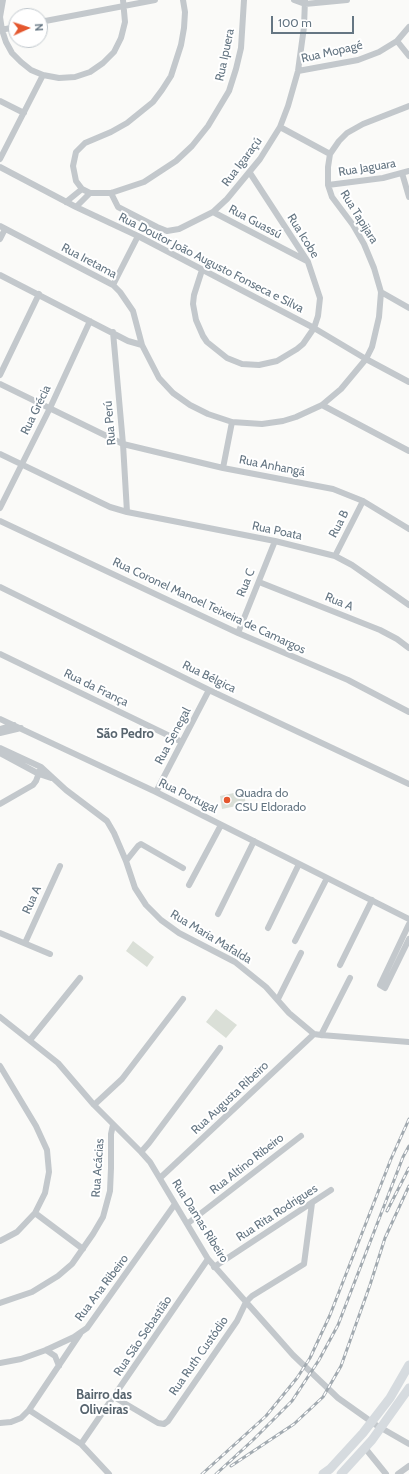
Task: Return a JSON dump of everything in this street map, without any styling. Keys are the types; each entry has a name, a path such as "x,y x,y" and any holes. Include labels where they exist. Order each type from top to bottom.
{"highway":[{"path":"323,1474 330,1469 363,1433 390,1398 409,1364"},
{"path":"340,1474 372,1440 409,1388"}],"street":[{"path":"2,0 0,17 1,30 6,42 17,58 31,70 43,75 59,78 75,77 90,72 103,64 114,52 121,38 125,22 123,3"},
{"path":"48,20 123,3 155,0"},
{"path":"66,202 82,189 76,181 73,166 76,152 85,143 111,132 127,123 153,102 171,76 178,55 184,28 185,12 183,0"},
{"name":"Rua Ipuera","path":"82,189 90,193 111,193 144,182 160,172 192,146 208,126 229,91 241,48 244,0"},
{"path":"294,0 305,2 347,0"},
{"name":"Rua Igaraçú","path":"111,193 118,207 157,228 167,231 179,229 213,212 250,173 280,127 298,71 303,42 305,2"},
{"name":"Rua Mopagé","path":"298,71 358,60 379,52 397,41 409,27"},
{"path":"397,41 409,56"},
{"path":"0,159 43,75"},
{"path":"0,101 24,113"},
{"path":"280,127 330,154 347,133 363,124 409,106"},
{"name":"Rua Tapijara","path":"330,154 328,185 332,196 353,225 364,244 374,268 381,292 376,333 366,359"},
{"name":"Rua Doutor João Augusto Fonseca e Silva","path":"0,168 76,207 138,236 314,328 366,359 409,382"},
{"name":"Rua Jaguara","path":"328,185 383,178 409,171"},
{"name":"Rua Icobe","path":"202,270 194,295 193,304 196,320 202,336 207,342 227,358 242,364 259,365 277,362 298,349 314,328 318,316 320,298 308,262 250,173"},
{"path":"402,173 409,197"},
{"path":"76,207 90,193"},
{"name":"Rua Guassú","path":"213,212 308,262"},
{"path":"0,239 2,228"},
{"name":"Rua Iretama","path":"2,228 113,285 120,292 133,311 142,345 159,378 173,393 190,405 208,414 232,422 262,424 283,421 296,417 322,405 341,389 366,359"},
{"path":"113,285 138,236"},
{"path":"0,275 128,340 142,345"},
{"path":"381,292 409,308"},
{"path":"0,375 39,294"},
{"name":"Rua Grécia","path":"0,508 50,408 90,321"},
{"name":"Rua Perú","path":"113,332 123,444 127,512"},
{"path":"128,340 140,337"},
{"name":"Rua Anhangá","path":"0,384 123,444 223,468 333,489 363,501 409,529"},
{"path":"322,405 409,451"},
{"path":"223,468 232,422"},
{"name":"Rua Poata","path":"0,454 110,507 127,512 275,541 335,556 352,565 409,605"},
{"name":"Rua B","path":"335,556 363,501"},
{"name":"Rua Coronel Manoel Teixeira de Camargos","path":"0,521 238,633 348,680 409,712"},
{"name":"Rua C","path":"238,633 275,541"},
{"name":"Rua A","path":"259,582 380,630 397,639 409,648"},
{"name":"Rua Bélgica","path":"0,587 209,690 409,784"},
{"name":"Rua da França","path":"0,654 182,742"},
{"name":"Rua Senegal","path":"156,792 209,690"},
{"name":"Rua Portugal","path":"0,719 156,792 409,919"},
{"path":"0,729 14,725"},
{"path":"0,733 21,728"},
{"name":"Rua Maria Mafalda","path":"0,748 41,767 107,821 126,861 135,888 146,905 179,933 235,962 266,987 289,1013 314,1034 321,1036 409,1042"},
{"name":"Rua Maria Mafalda","path":"0,753 39,774 53,778"},
{"path":"0,804 33,785 41,767"},
{"path":"189,885 221,825"},
{"path":"218,914 254,841"},
{"path":"126,861 141,844 183,868"},
{"path":"268,928 299,864"},
{"name":"Rua A","path":"25,943 60,866"},
{"path":"295,941 327,878"},
{"path":"340,965 372,900"},
{"path":"409,924 380,986 385,988 409,939"},
{"path":"0,933 50,954"},
{"path":"278,999 301,954"},
{"path":"30,1040 80,978"},
{"path":"321,1036 350,978"},
{"path":"94,1105 122,1079 184,999"},
{"name":"Rua Damas Ribeiro","path":"0,1017 63,1068 94,1105 150,1162 208,1259 293,1355 338,1398 376,1425 409,1444"},
{"name":"Rua Augusta Ribeiro","path":"160,1178 314,1034"},
{"path":"141,1152 149,1144 220,1048"},
{"path":"0,1066 36,1126 47,1150 50,1172 45,1193 35,1213 17,1232 0,1241"},
{"name":"Rua Acácias","path":"0,1303 20,1297 42,1286 72,1264 84,1249 103,1217 107,1205 112,1168 111,1134 113,1125"},
{"name":"Rua Altino Ribeiro","path":"187,1224 301,1136"},
{"name":"Rua Rita Rodrigues","path":"214,1267 331,1190"},
{"path":"246,1302 252,1296 304,1264 312,1203"},
{"name":"Rua Ana Ribeiro","path":"0,1363 21,1359 46,1350 81,1333 93,1321 175,1204"},
{"path":"35,1213 84,1249"},
{"name":"Rua São Sebastião","path":"82,1444 208,1259"},
{"name":"Rua Ruth Custódio","path":"114,1397 158,1423 164,1424 168,1421 237,1320 246,1302"},
{"path":"0,1423 11,1422 21,1418 29,1410 81,1333"},
{"path":"46,1350 55,1356 59,1366"},
{"path":"29,1410 82,1444 109,1474"},
{"path":"365,1448 386,1474"},
{"path":"398,1474 409,1466"}],"shaded area":[{"path":"243,791 246,804 222,809 220,796"},
{"path":"133,941 154,957 147,967 126,951"},
{"path":"216,1009 237,1025 226,1038 206,1022"}],"railway":[{"path":"202,1474 266,1416 297,1378 310,1358 330,1315 391,1159 409,1119"},
{"path":"216,1474 292,1401 319,1360 338,1325 403,1157 409,1146"},
{"path":"387,1211 409,1168"},
{"path":"231,1466 294,1424 323,1397 341,1366 385,1238 409,1186"}],"place":[{"name":"Quadra do CSU Eldorado","path":"227,800"}],"district":[{"name":"São Pedro","path":"125,734"},
{"name":"Bairro das Oliveiras","path":"104,1402"}]}
